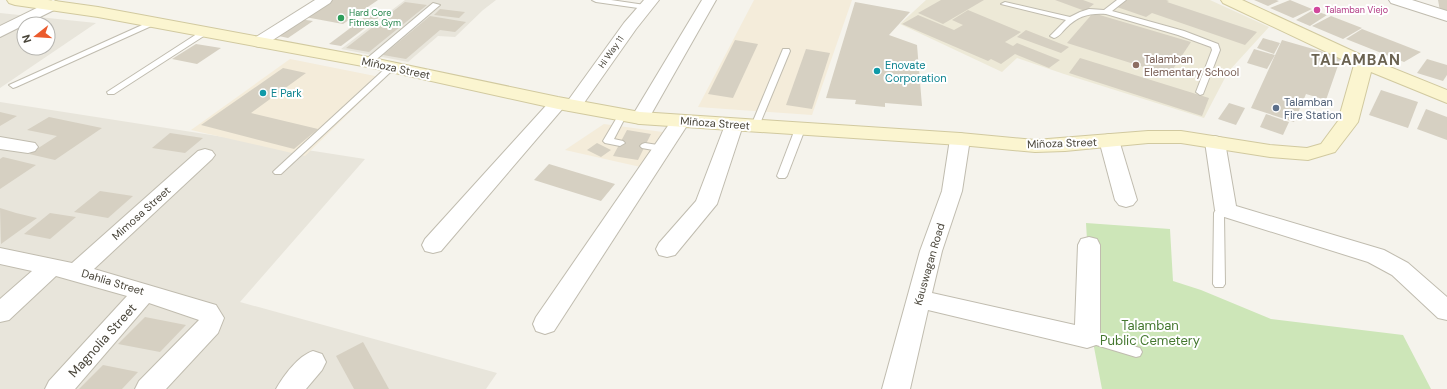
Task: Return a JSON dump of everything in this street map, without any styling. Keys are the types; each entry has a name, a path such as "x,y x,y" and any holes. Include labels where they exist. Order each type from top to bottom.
{"main road":[{"path":"1228,0 1364,63 1447,97"},
{"name":"Miñoza Street","path":"34,2 368,62 566,104 632,116 734,125 960,139 1035,146 1148,137 1182,137 1270,151 1308,154 1328,148 1348,122 1364,63"}],"street":[{"path":"259,42 325,0"},
{"path":"632,116 709,0"},
{"path":"1396,0 1447,16"},
{"path":"0,32 34,2"},
{"name":"Hi Way 11","path":"433,245 566,104 649,3"},
{"path":"544,324 655,147 682,121"},
{"path":"667,249 706,204 734,125"},
{"name":"Kauswagan Road","path":"896,389 931,251 952,191 960,139"},
{"path":"1109,140 1126,200"},
{"path":"1215,142 1226,210 1376,256 1400,269 1447,311"},
{"path":"0,143 28,147"},
{"name":"Mimosa Street","path":"76,272 205,155"},
{"path":"919,299 1087,338 1089,245"},
{"name":"Dahlia Street","path":"0,256 76,272 207,312 212,318 208,326 149,389"},
{"path":"0,313 53,266"},
{"name":"Magnolia Street","path":"59,389 145,292"},
{"path":"290,389 313,362"}],"lane":[{"path":"596,0 649,3"},
{"path":"1106,12 1122,0"},
{"path":"1005,4 1071,19"},
{"path":"368,62 436,5"},
{"path":"1054,36 1071,19 1088,10 1106,12 1181,33 1215,46 1216,50 1200,92"},
{"path":"13,85 154,23"},
{"path":"111,92 206,32"},
{"path":"755,126 786,51"},
{"path":"278,172 392,67"},
{"path":"620,143 608,141 632,116"},
{"path":"782,176 800,129"},
{"path":"1218,284 1219,213 1226,210"},
{"path":"1087,338 1136,352"}],"shaded area":[{"path":"405,0 496,0 483,10 455,37 438,36 408,62 341,49"},
{"path":"754,0 852,0 812,115 698,107"},
{"name":"Talamban Elementary School","path":"926,0 1210,0 1269,27 1228,72 1204,118 1017,58 1002,72 900,24"},
{"path":"0,13 29,16 16,16 16,56 47,56 0,88"},
{"path":"56,19 96,23 56,50"},
{"path":"290,59 385,78 305,156 191,130"},
{"path":"0,102 365,159 240,302 497,373 486,389 0,389"},
{"path":"604,124 670,133 645,168 565,150"}],"green space":[{"name":"Talamban Public Cemetery","path":"1086,223 1170,229 1173,281 1201,290 1271,319 1403,335 1431,389 1102,389 1093,342"}],"building":[{"path":"331,0 378,0 343,24 305,17"},
{"path":"941,0 984,0 943,24 918,13"},
{"path":"1055,0 1083,0 1094,4 1085,11"},
{"path":"1127,0 1166,0 1169,1 1167,2 1257,32 1245,45 1152,13 1146,17 1117,7"},
{"path":"1254,0 1276,0 1279,1 1268,6"},
{"path":"1290,0 1312,9 1293,18 1270,8"},
{"path":"1438,0 1447,0 1447,12 1440,11"},
{"path":"405,2 427,5 369,52 346,48"},
{"name":"Enovate Corporation","path":"855,2 910,12 889,35 917,45 922,106 885,103 885,107 855,104 856,100 826,98"},
{"path":"440,9 465,12 459,18 434,15"},
{"path":"968,10 1021,32 1005,42 1013,46 1017,43 1060,60 1049,68 1015,54 1001,64 991,59 988,61 902,24 918,15 954,30 963,25 952,20"},
{"path":"1313,10 1327,15 1310,26 1296,20"},
{"path":"1093,13 1191,42 1169,75 1067,43"},
{"path":"369,14 381,16 341,46 329,44"},
{"path":"430,16 466,22 455,32 440,30 406,59 383,55"},
{"path":"1331,16 1362,28 1343,39 1312,26"},
{"path":"299,19 313,21 288,38 274,35"},
{"path":"1362,29 1421,52 1404,62 1346,39"},
{"path":"1026,30 1069,47 1061,53 1017,37"},
{"path":"1263,38 1280,43 1274,54 1257,48"},
{"path":"735,40 758,44 733,98 708,94"},
{"path":"1282,40 1341,57 1326,100 1306,94 1294,122 1251,108"},
{"path":"196,44 221,48 197,64 172,59"},
{"path":"806,49 830,53 812,109 786,105"},
{"path":"1254,49 1275,55 1267,69 1247,63"},
{"path":"1080,58 1209,98 1202,116 1069,73"},
{"path":"1427,59 1447,65 1447,75 1443,81 1417,73"},
{"name":"E Park","path":"283,68 306,73 251,113 318,129 294,149 201,125"},
{"path":"1381,90 1418,102 1408,128 1369,115"},
{"path":"1229,103 1245,108 1236,125 1218,119"},
{"path":"1426,109 1447,117 1447,140 1417,129"},
{"path":"0,112 17,116 0,126"},
{"path":"1266,114 1289,122 1283,135 1260,127"},
{"path":"49,117 102,128 55,160 29,154 57,136 27,130"},
{"path":"627,130 651,134 638,160 613,156"},
{"path":"170,133 203,138 185,153 152,148"},
{"path":"597,143 611,150 601,157 587,150"},
{"path":"3,157 36,165 0,189 0,159"},
{"path":"549,164 615,184 601,201 534,180"},
{"path":"100,191 133,196 108,218 74,212"},
{"path":"0,208 16,213 37,218 1,244"},
{"path":"50,213 76,217 50,239 24,234"},
{"path":"145,317 186,325 160,352 118,344"},
{"path":"363,342 389,389 354,389 336,356"},
{"path":"103,365 138,372 122,389 79,389"}],"place":[{"name":"Talamban Viejo","path":"1317,10"},
{"name":"Hard Core Fitness Gym","path":"341,18"},
{"name":"Talamban Elementary School","path":"1136,65"},
{"name":"Enovate Corporation","path":"877,71"},
{"name":"E Park","path":"263,93"},
{"name":"Talamban Fire Station","path":"1276,108"}],"district":[{"name":"TALAMBAN","path":"1356,60"}]}
